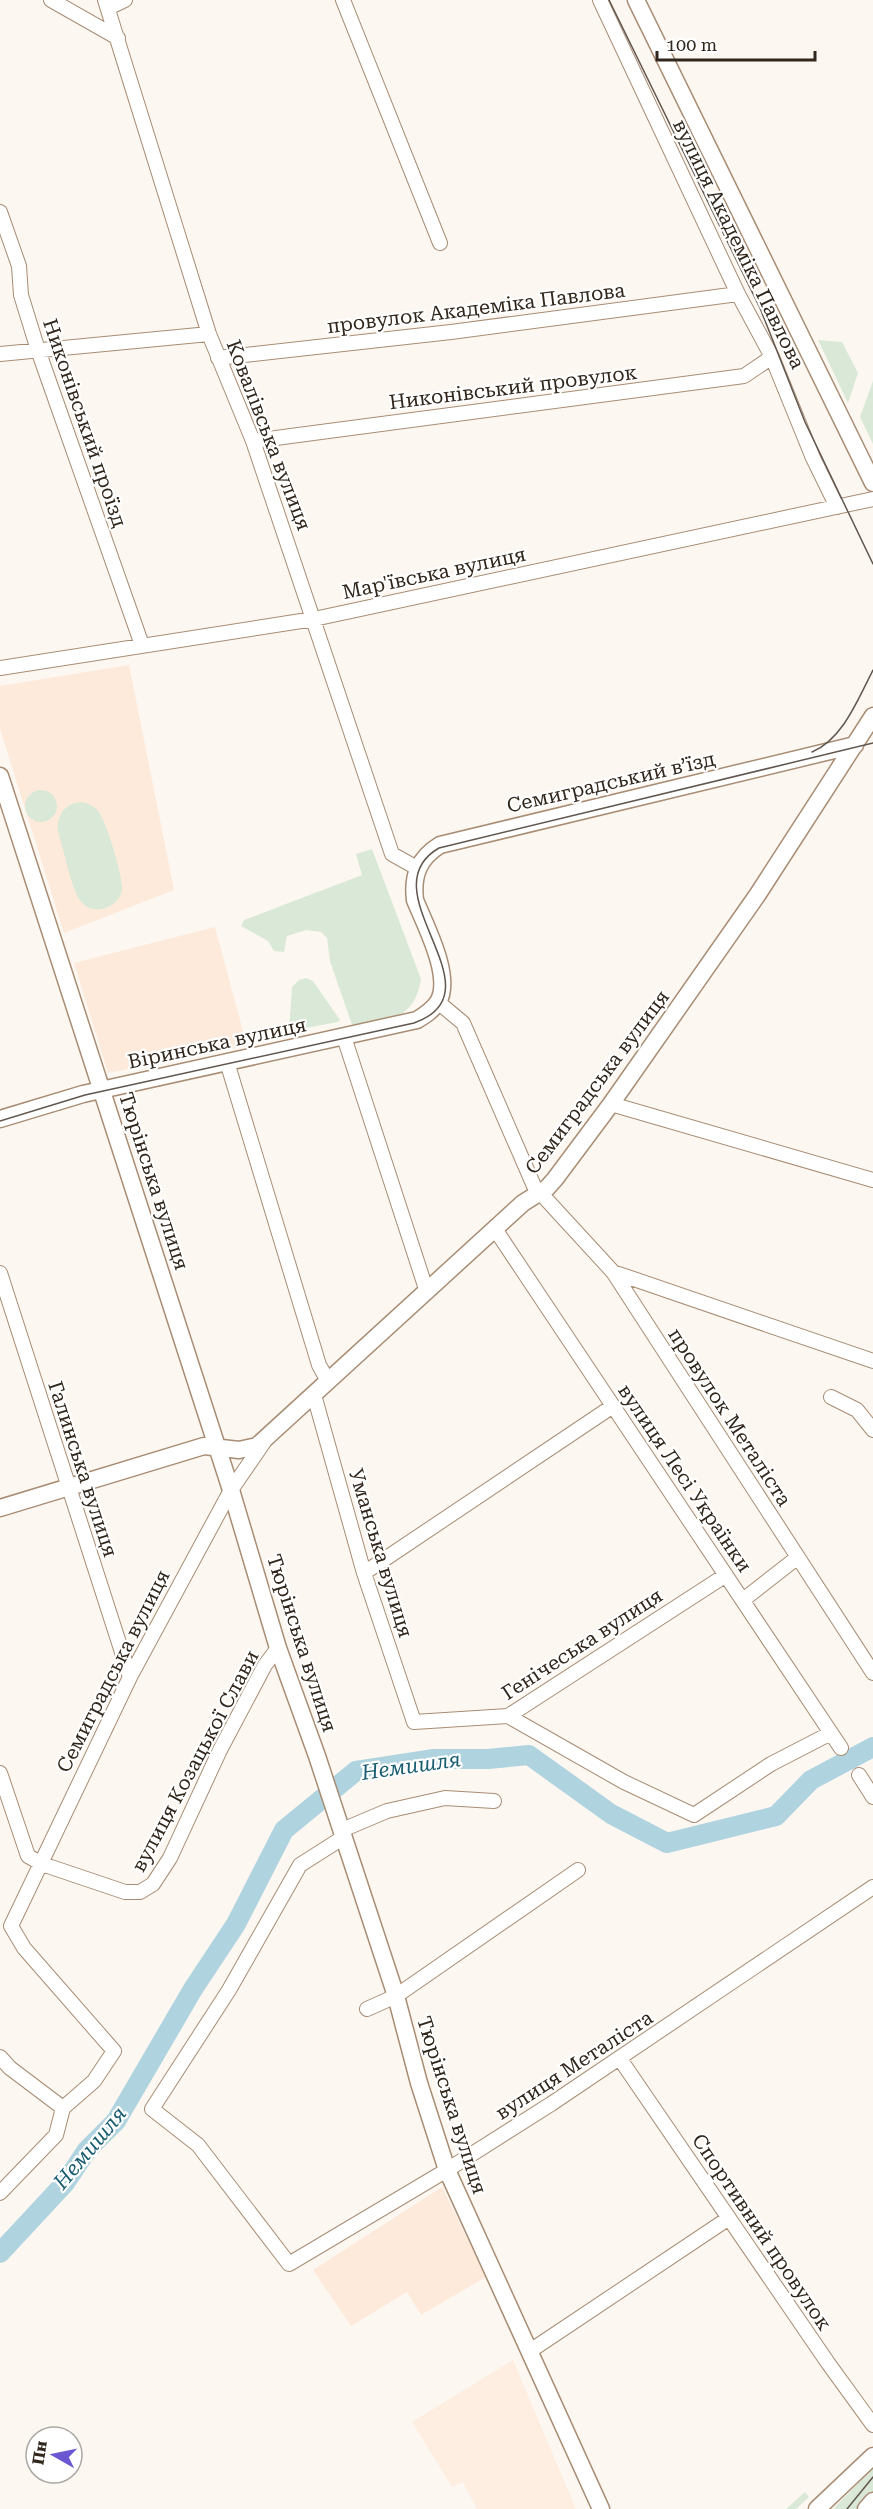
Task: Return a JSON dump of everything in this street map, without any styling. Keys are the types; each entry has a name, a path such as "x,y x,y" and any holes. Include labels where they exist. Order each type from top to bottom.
{"main road":[{"name":"вулиця Академіка Павлова","path":"636,0 873,483"},
{"name":"Семиградська вулиця","path":"0,1508 204,1446 246,1450 264,1442 523,1203 540,1193 555,1179 611,1104 758,894 873,716"},
{"name":"Семиградський в’їзд","path":"417,868 428,853 440,845 855,745"},
{"name":"Тюрінська вулиця","path":"0,776 231,1490 279,1648 396,1996 419,2083 447,2170 601,2509"},
{"path":"417,868 414,883 415,900 443,974 443,989 438,1002"},
{"name":"Віринська вулиця","path":"0,1119 102,1089 417,1020 430,1012 438,1002"},
{"path":"817,2509 873,2456"},
{"path":"866,2509 873,2500"}],"street":[{"path":"51,0 118,38"},
{"path":"107,4 125,0"},
{"path":"343,0 440,243"},
{"name":"вулиця Академіка Павлова","path":"600,0 738,294 772,357 813,458 837,507"},
{"name":"Ковалівська вулиця","path":"107,4 209,334 253,441 392,855 417,868"},
{"name":"Никонівський проїзд","path":"0,212 19,266 21,295 38,350 142,645"},
{"name":"провулок Академіка Павлова","path":"218,358 451,332 738,294"},
{"path":"0,354 209,334"},
{"name":"Никонівський провулок","path":"253,441 744,376 772,357"},
{"name":"Мар'ївська вулиця","path":"0,668 314,619 873,499"},
{"path":"438,1002 463,1023 531,1181 540,1193"},
{"path":"344,1036 427,1292"},
{"path":"227,1062 319,1365 328,1381"},
{"path":"611,1104 873,1180"},
{"name":"провулок Металіста","path":"540,1193 613,1272 798,1557 868,1654 873,1673"},
{"name":"вулиця Лесі Українки","path":"495,1229 841,1748"},
{"path":"613,1272 873,1361"},
{"name":"Галинська вулиця","path":"0,1273 130,1677"},
{"name":"Уманська вулиця","path":"314,1395 364,1573 414,1722"},
{"path":"831,1397 857,1410 873,1430"},
{"path":"364,1573 613,1406"},
{"name":"Семиградська вулиця","path":"6,1926 42,1864 130,1677 231,1490 264,1442"},
{"path":"743,1600 798,1557"},
{"name":"Генічеська вулиця","path":"414,1722 508,1716 726,1575"},
{"name":"вулиця Козацької Слави","path":"42,1864 125,1892 140,1892 153,1884 170,1858 220,1750 265,1665 279,1648"},
{"path":"508,1716 624,1782 694,1815 771,1764 831,1733"},
{"path":"0,1773 24,1849 28,1856 42,1864"},
{"path":"341,1829 387,1811 446,1798 494,1801"},
{"name":"вулиця Металіста","path":"341,1829 300,1865 230,1990 152,2109 198,2145 289,2264 447,2170 620,2059 873,1887"},
{"path":"367,2009 396,1996 578,1870"},
{"path":"0,2193 56,2135 63,2108 94,2081 114,2052 6,1926"},
{"path":"0,2057 10,2068 63,2108"},
{"name":"Спортивний провулок","path":"620,2059 873,2425"},
{"path":"530,2351 729,2218"}],"shaded area":[{"path":"129,665 174,890 64,933 0,729 0,686"},
{"path":"215,927 247,1046 108,1073 74,963"},
{"path":"442,2187 486,2277 421,2315 407,2292 351,2326 313,2270"},
{"path":"513,2360 576,2509 477,2509 463,2482 452,2487 412,2422"}],"green space":[{"path":"818,340 842,342 858,373 848,403"},
{"path":"873,381 873,444 860,417"},
{"path":"41,790 52,795 57,806 52,817 41,822 30,817 25,806 30,795"},
{"path":"82,802 95,808 101,816 110,837 122,885 119,898 115,903 103,909 90,908 79,899 58,832 60,815 66,807"},
{"path":"372,849 421,979 418,993 406,1011 388,1020 353,1028 330,961 327,938 321,932 306,930 287,936 284,952 274,951 268,941 241,926 244,920 362,875 356,854"},
{"path":"306,978 313,981 340,1020 289,1031 292,987 299,980"},
{"path":"873,2468 873,2493 860,2509 833,2509"},
{"path":"805,2492 809,2497 796,2509 786,2509"}],"waterway":[{"name":"Немишля","path":"0,2253 65,2183 87,2150 116,2121 193,1989 236,1924 284,1830 356,1771 434,1759 488,1759 529,1755 611,1814 667,1843 776,1816 811,1780 873,1747"}],"tram line":[{"path":"609,0 760,308 805,422 873,564"},
{"path":"812,752 823,746 841,728 873,670"},
{"path":"0,1121 85,1095 414,1023 438,1008 445,988 442,965 422,914 417,889 420,867 439,848 873,743"},
{"path":"847,2509 873,2477"}]}
